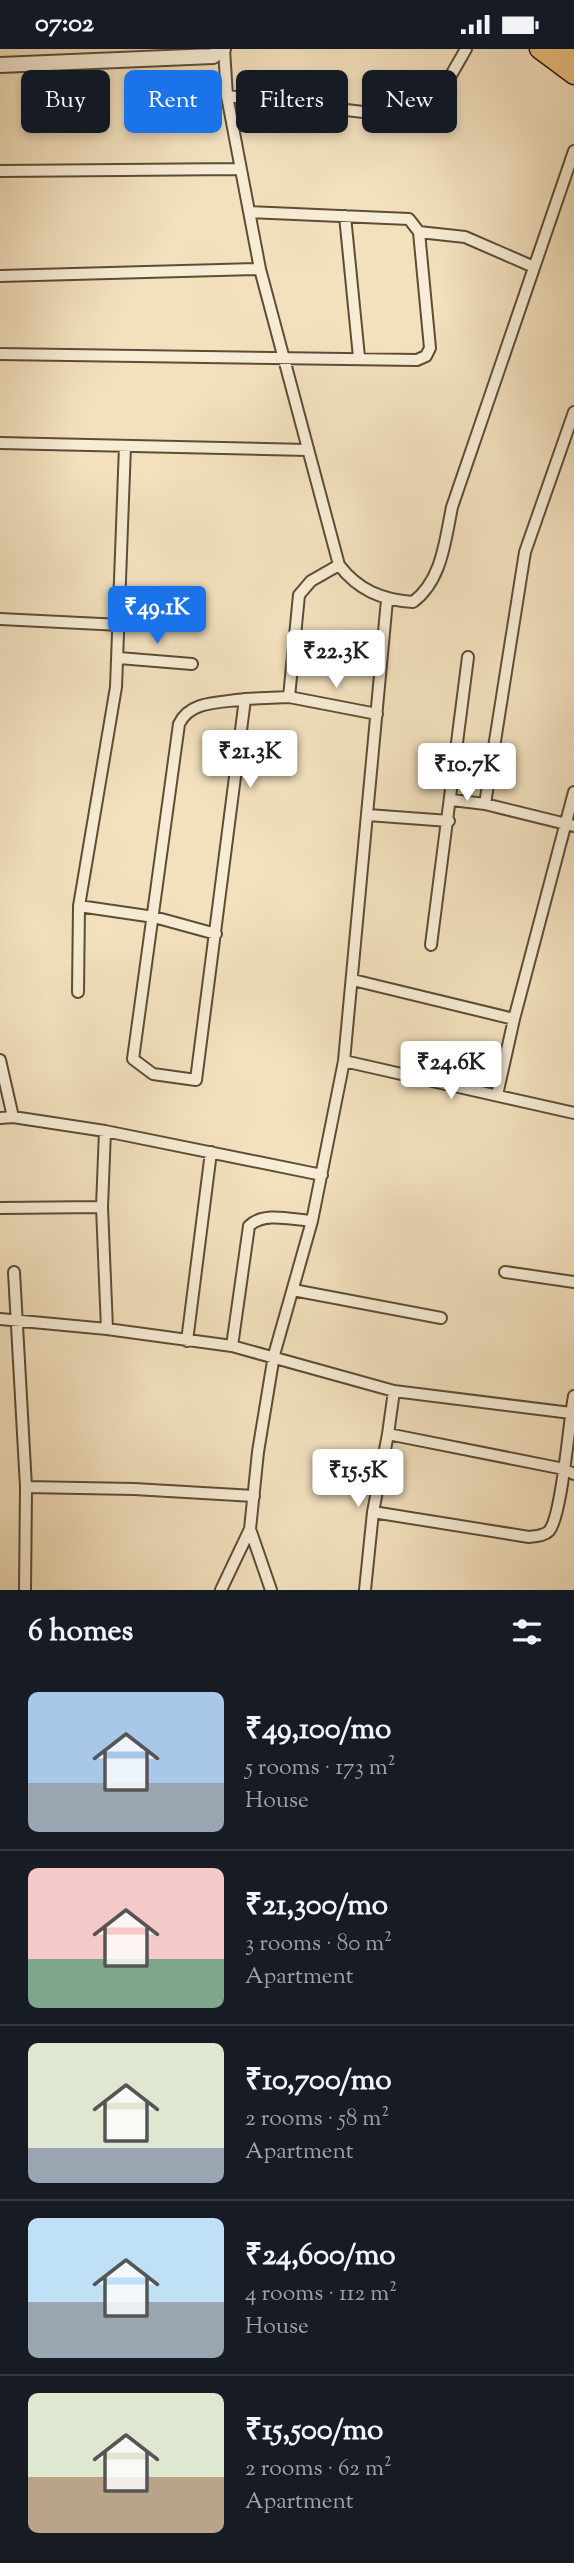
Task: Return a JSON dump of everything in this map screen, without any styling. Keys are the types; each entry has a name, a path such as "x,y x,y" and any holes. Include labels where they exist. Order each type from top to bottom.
{"main road":[{"path":"538,49 574,75"},
{"path":"561,49 574,58"}],"street":[{"path":"0,65 213,56 224,49 227,96 260,269 281,356 339,565 352,582 387,600 413,602 428,590 443,554 452,507 574,151"},
{"path":"227,96 423,119 432,110 466,49"},
{"path":"0,171 240,169"},
{"path":"0,354 359,357 417,360 426,356 430,348 419,232 410,219 250,212"},
{"path":"345,216 359,357"},
{"path":"419,232 466,237 534,267"},
{"path":"0,276 260,269"},
{"path":"485,804 525,552 574,412"},
{"path":"0,443 307,450"},
{"path":"78,992 79,906 121,625 125,446"},
{"path":"289,697 299,595 311,581 339,565"},
{"path":"221,1590 250,1529 274,1355 312,1221 344,1061 387,600"},
{"path":"0,619 121,625"},
{"path":"431,945 452,800 468,657"},
{"path":"118,658 192,664"},
{"path":"245,699 196,1080 153,1074 133,1059 179,724 184,713 193,707 245,699 289,697 377,714"},
{"path":"497,1095 514,1019 569,825 574,792"},
{"path":"452,800 485,804 569,825"},
{"path":"368,815 449,821"},
{"path":"79,906 153,917 216,935"},
{"path":"353,980 514,1019"},
{"path":"344,1061 574,1113"},
{"path":"0,1063 13,1117"},
{"path":"0,1118 13,1117 106,1131 322,1175"},
{"path":"106,1131 102,1207 107,1329"},
{"path":"187,1341 211,1152"},
{"path":"0,1208 102,1207"},
{"path":"232,1346 249,1226 256,1219 266,1217 312,1221"},
{"path":"14,1272 19,1321 26,1487 25,1590"},
{"path":"505,1272 574,1282"},
{"path":"293,1290 441,1318"},
{"path":"0,1319 107,1329 232,1346 274,1355 394,1391 571,1413"},
{"path":"365,1590 373,1512 394,1391"},
{"path":"373,1512 529,1537 544,1535 551,1529 569,1472 574,1396"},
{"path":"388,1434 569,1472"},
{"path":"26,1487 134,1489 254,1496"},
{"path":"250,1529 271,1590"}]}
